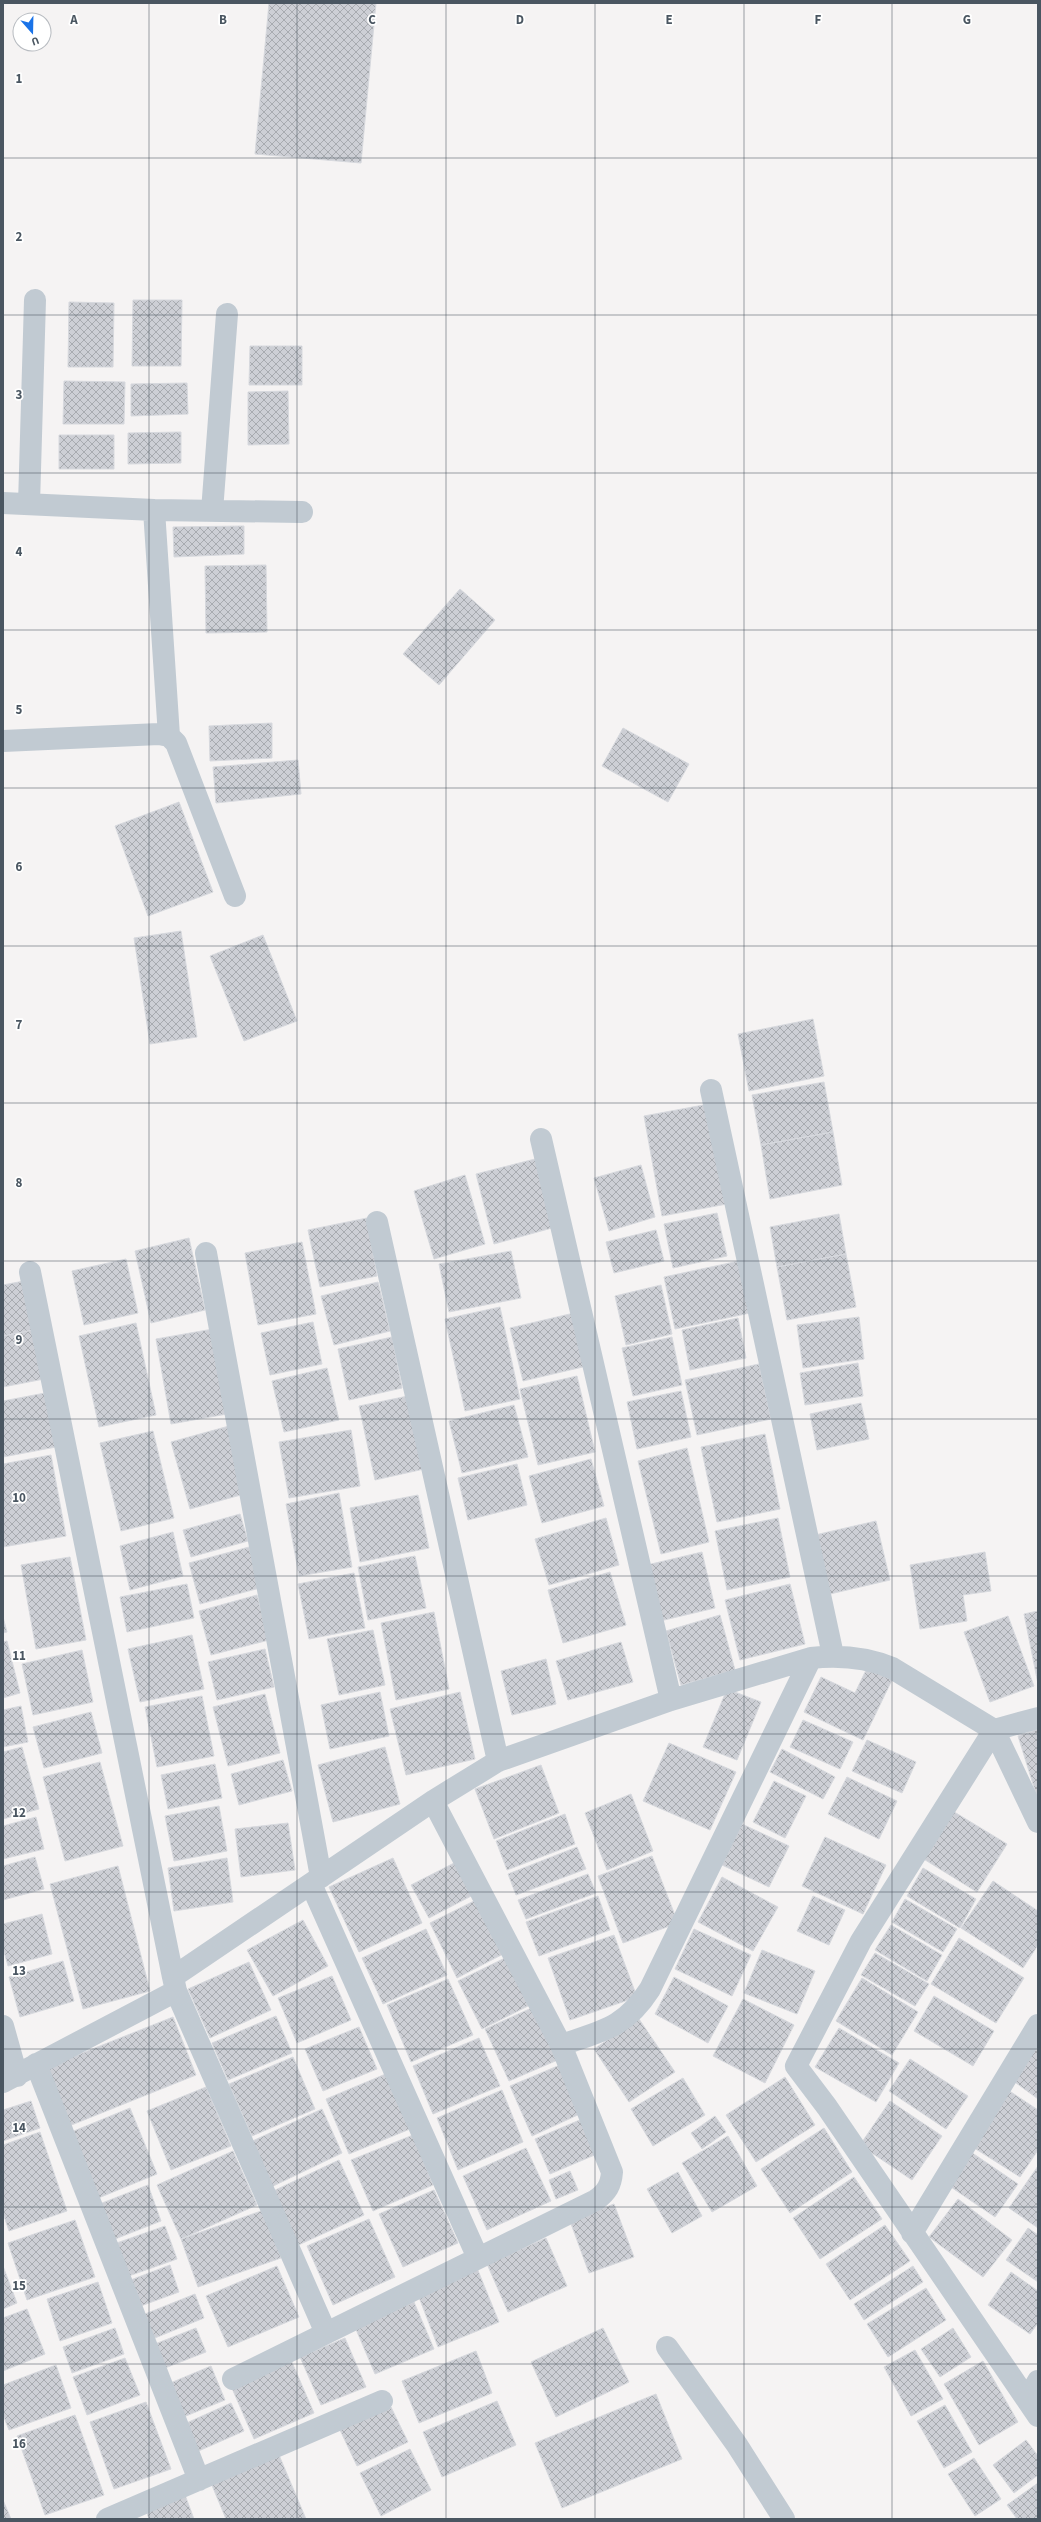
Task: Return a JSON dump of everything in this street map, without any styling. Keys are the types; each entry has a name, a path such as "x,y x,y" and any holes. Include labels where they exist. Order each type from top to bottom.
{"street":[{"path":"29,504 35,300"},
{"path":"212,511 227,314"},
{"path":"3,503 154,510 302,512"},
{"path":"154,510 169,736"},
{"path":"3,741 159,734 169,736 176,743 235,896"},
{"path":"711,1090 833,1655"},
{"path":"541,1139 671,1700"},
{"path":"376,1222 498,1761"},
{"path":"206,1254 316,1880 478,2258"},
{"path":"30,1272 175,1984 326,2333"},
{"path":"3,2026 10,2079 175,1984 316,1880 433,1801 498,1761 671,1700 811,1658 833,1655 874,1660 892,1668 994,1730 1038,1822"},
{"path":"561,2045 606,2030 622,2021 637,2008 650,1989 811,1658"},
{"path":"1032,2408 824,2103 796,2066 861,1941 994,1730 1038,1718"},
{"path":"233,2379 596,2200 605,2193 611,2183 612,2172 608,2160 561,2045 433,1801"},
{"path":"912,2233 1038,2025"},
{"path":"36,2064 199,2480"},
{"path":"667,2347 737,2445 784,2519"},
{"path":"1032,2408 1038,2381"},
{"path":"107,2519 382,2401"}],"building":[{"path":"269,3 376,3 361,163 255,154"},
{"path":"133,300 182,300 181,366 132,366"},
{"path":"69,302 114,303 113,367 68,367"},
{"path":"250,346 302,346 302,385 249,385"},
{"path":"64,381 125,382 124,424 63,424"},
{"path":"187,383 188,414 131,416 131,384"},
{"path":"288,391 289,444 248,445 248,392"},
{"path":"181,432 181,463 128,464 128,433"},
{"path":"59,435 114,435 114,469 59,469"},
{"path":"244,526 244,554 174,557 173,527"},
{"path":"266,565 267,632 206,633 205,566"},
{"path":"460,589 495,620 439,685 403,654"},
{"path":"272,723 272,758 210,761 209,726"},
{"path":"623,728 689,764 668,802 602,766"},
{"path":"298,760 301,794 216,803 213,767"},
{"path":"179,802 213,892 148,916 115,826"},
{"path":"181,931 197,1037 150,1044 134,938"},
{"path":"263,935 297,1021 244,1041 210,956"},
{"path":"813,1019 824,1076 749,1091 738,1034"},
{"path":"824,1082 833,1132 761,1145 752,1095"},
{"path":"709,1104 727,1204 662,1216 644,1116"},
{"path":"833,1132 842,1185 770,1199 761,1145"},
{"path":"535,1159 552,1228 494,1244 476,1174"},
{"path":"641,1165 655,1217 609,1231 594,1178"},
{"path":"465,1175 485,1244 434,1259 414,1191"},
{"path":"717,1213 727,1256 673,1268 664,1224"},
{"path":"839,1214 846,1254 777,1267 770,1227"},
{"path":"367,1218 377,1276 320,1287 308,1230"},
{"path":"656,1230 664,1261 614,1273 606,1242"},
{"path":"189,1238 205,1310 151,1323 135,1251"},
{"path":"302,1242 316,1314 258,1325 245,1253"},
{"path":"511,1251 521,1298 449,1312 439,1264"},
{"path":"846,1254 856,1307 787,1320 777,1267"},
{"path":"126,1259 138,1313 84,1325 72,1271"},
{"path":"739,1261 750,1313 675,1329 664,1277"},
{"path":"24,1281 33,1330 3,1336 3,1285"},
{"path":"378,1282 390,1331 334,1345 321,1296"},
{"path":"661,1285 672,1334 626,1345 615,1296"},
{"path":"500,1307 520,1399 465,1411 445,1319"},
{"path":"574,1313 587,1366 523,1381 510,1328"},
{"path":"859,1317 864,1359 803,1368 797,1325"},
{"path":"738,1318 746,1358 690,1370 682,1330"},
{"path":"313,1322 322,1364 270,1375 261,1333"},
{"path":"136,1323 156,1415 99,1427 79,1336"},
{"path":"213,1329 227,1414 171,1424 156,1339"},
{"path":"33,1330 44,1379 3,1387 3,1336"},
{"path":"392,1337 402,1388 349,1400 338,1349"},
{"path":"672,1337 682,1385 633,1396 622,1348"},
{"path":"858,1363 863,1396 805,1405 800,1373"},
{"path":"759,1364 771,1419 697,1435 685,1380"},
{"path":"327,1368 339,1420 284,1432 272,1381"},
{"path":"577,1376 595,1452 538,1465 520,1389"},
{"path":"681,1391 691,1437 637,1449 627,1402"},
{"path":"45,1393 56,1447 3,1457 3,1401"},
{"path":"408,1396 424,1469 375,1480 359,1406"},
{"path":"861,1403 869,1439 817,1450 810,1414"},
{"path":"514,1405 528,1457 462,1473 449,1421"},
{"path":"229,1426 248,1493 190,1509 171,1442"},
{"path":"351,1430 360,1486 289,1498 279,1442"},
{"path":"153,1431 174,1518 121,1531 100,1443"},
{"path":"765,1434 780,1509 717,1522 701,1447"},
{"path":"687,1448 709,1542 661,1554 638,1461"},
{"path":"51,1455 66,1536 3,1547 3,1464"},
{"path":"591,1459 604,1506 542,1523 529,1476"},
{"path":"517,1464 527,1505 468,1520 458,1478"},
{"path":"339,1493 352,1567 299,1576 286,1504"},
{"path":"418,1495 429,1548 360,1562 350,1508"},
{"path":"240,1514 248,1541 191,1557 183,1530"},
{"path":"606,1518 619,1565 549,1585 535,1539"},
{"path":"778,1518 790,1577 727,1590 715,1531"},
{"path":"876,1521 890,1580 830,1594 815,1535"},
{"path":"173,1532 183,1576 130,1590 120,1546"},
{"path":"249,1547 260,1588 200,1604 189,1563"},
{"path":"702,1552 715,1608 660,1621 647,1565"},
{"path":"985,1552 991,1591 963,1595 967,1621 920,1629 910,1565"},
{"path":"415,1556 426,1608 368,1620 358,1567"},
{"path":"70,1557 86,1640 36,1649 21,1565"},
{"path":"610,1572 626,1625 563,1643 548,1590"},
{"path":"354,1573 365,1628 309,1639 298,1584"},
{"path":"187,1584 194,1618 127,1632 120,1597"},
{"path":"790,1584 805,1644 740,1660 725,1600"},
{"path":"257,1595 269,1640 211,1655 199,1611"},
{"path":"1038,1611 1038,1684 1024,1614"},
{"path":"434,1612 449,1689 396,1700 381,1623"},
{"path":"720,1615 735,1670 681,1685 666,1631"},
{"path":"1008,1616 1034,1686 990,1702 964,1632"},
{"path":"3,1617 7,1632 3,1633"},
{"path":"373,1630 385,1685 339,1695 327,1639"},
{"path":"192,1635 204,1689 140,1702 128,1649"},
{"path":"7,1641 20,1693 3,1698 3,1642"},
{"path":"621,1642 633,1682 568,1700 556,1661"},
{"path":"265,1649 274,1687 217,1700 208,1662"},
{"path":"82,1650 93,1702 33,1715 22,1664"},
{"path":"546,1659 556,1704 512,1715 501,1671"},
{"path":"867,1668 892,1680 863,1740 804,1712 821,1677 855,1693"},
{"path":"727,1689 761,1702 737,1760 703,1747"},
{"path":"380,1692 389,1736 330,1749 321,1705"},
{"path":"460,1692 475,1759 406,1775 390,1709"},
{"path":"265,1694 280,1753 228,1766 213,1707"},
{"path":"202,1696 214,1756 157,1767 145,1707"},
{"path":"21,1706 28,1742 3,1747 3,1710"},
{"path":"91,1712 102,1753 44,1768 33,1727"},
{"path":"803,1720 853,1742 840,1769 790,1747"},
{"path":"1038,1729 1038,1796 1037,1797 1018,1736"},
{"path":"867,1740 916,1762 902,1793 852,1771"},
{"path":"669,1743 736,1772 710,1830 643,1801"},
{"path":"22,1747 39,1809 3,1819 3,1752"},
{"path":"385,1747 400,1804 333,1822 318,1765"},
{"path":"782,1749 835,1777 823,1799 770,1772"},
{"path":"283,1760 292,1791 239,1805 231,1774"},
{"path":"100,1762 123,1846 65,1861 43,1777"},
{"path":"215,1764 222,1798 168,1809 161,1775"},
{"path":"541,1765 559,1813 494,1839 475,1789"},
{"path":"847,1777 897,1801 879,1839 828,1814"},
{"path":"774,1781 806,1796 785,1838 753,1822"},
{"path":"631,1794 653,1851 607,1870 585,1813"},
{"path":"219,1806 227,1851 174,1861 165,1816"},
{"path":"951,1810 1007,1844 977,1892 922,1858"},
{"path":"565,1814 575,1844 507,1870 496,1841"},
{"path":"36,1817 44,1849 3,1859 3,1826"},
{"path":"288,1823 295,1870 241,1877 235,1829"},
{"path":"742,1824 789,1846 769,1887 722,1865"},
{"path":"825,1837 886,1865 863,1914 802,1886"},
{"path":"577,1847 586,1869 516,1895 508,1874"},
{"path":"652,1856 678,1923 623,1943 598,1876"},
{"path":"35,1857 44,1889 3,1900 3,1866"},
{"path":"227,1858 233,1902 174,1911 168,1868"},
{"path":"393,1858 422,1923 359,1952 329,1887"},
{"path":"460,1860 477,1893 429,1918 411,1885"},
{"path":"118,1866 150,1991 83,2009 50,1884"},
{"path":"923,1868 976,1899 960,1928 907,1896"},
{"path":"588,1874 596,1893 526,1919 518,1900"},
{"path":"722,1877 778,1907 753,1951 698,1922"},
{"path":"993,1881 1038,1911 1038,1945 1023,1968 961,1928"},
{"path":"598,1896 610,1930 539,1956 526,1922"},
{"path":"813,1896 845,1910 829,1945 797,1931"},
{"path":"480,1898 507,1952 457,1978 430,1923"},
{"path":"905,1899 957,1929 943,1952 892,1922"},
{"path":"42,1914 52,1954 8,1966 3,1948 3,1924"},
{"path":"303,1920 328,1966 273,1996 247,1950"},
{"path":"891,1925 942,1955 927,1981 875,1950"},
{"path":"426,1929 447,1975 383,2004 362,1958"},
{"path":"694,1929 751,1955 732,1996 675,1969"},
{"path":"614,1935 637,1997 570,2020 548,1958"},
{"path":"959,1938 1024,1978 996,2023 931,1984"},
{"path":"762,1950 815,1971 797,2014 744,1993"},
{"path":"875,1953 929,1984 915,2006 861,1975"},
{"path":"507,1957 530,2005 482,2029 458,1981"},
{"path":"63,1961 74,2001 20,2017 9,1977"},
{"path":"249,1962 271,2010 210,2038 188,1989"},
{"path":"332,1976 351,2020 297,2043 278,1998"},
{"path":"674,1977 728,2006 708,2043 655,2014"},
{"path":"862,1978 918,2012 892,2055 836,2021"},
{"path":"448,1979 473,2035 411,2062 387,2005"},
{"path":"934,1996 994,2031 973,2066 914,2031"},
{"path":"743,1999 794,2025 765,2083 713,2056"},
{"path":"536,2006 560,2059 509,2081 485,2029"},
{"path":"276,2016 292,2053 228,2080 212,2043"},
{"path":"173,2017 196,2075 69,2126 47,2067"},
{"path":"639,2019 675,2072 629,2102 594,2049"},
{"path":"359,2027 377,2069 323,2091 305,2049"},
{"path":"839,2028 899,2063 876,2102 815,2067"},
{"path":"479,2038 500,2086 433,2114 413,2066"},
{"path":"1038,2043 1038,2099 1012,2080"},
{"path":"293,2057 315,2109 252,2136 229,2084"},
{"path":"910,2059 968,2096 946,2129 889,2091"},
{"path":"560,2065 582,2113 532,2136 510,2086"},
{"path":"388,2073 410,2129 349,2154 326,2099"},
{"path":"785,2077 815,2125 756,2162 726,2115"},
{"path":"683,2078 705,2115 653,2146 631,2109"},
{"path":"206,2087 231,2146 171,2170 147,2111"},
{"path":"502,2090 523,2142 458,2170 437,2118"},
{"path":"1008,2090 1038,2110 1038,2150 1020,2177 971,2146"},
{"path":"31,2101 40,2128 3,2141 3,2110"},
{"path":"890,2101 942,2136 912,2180 860,2145"},
{"path":"130,2108 157,2174 96,2199 69,2133"},
{"path":"322,2109 342,2153 267,2189 246,2144"},
{"path":"715,2116 726,2132 702,2149 691,2133"},
{"path":"582,2119 597,2154 550,2174 535,2139"},
{"path":"824,2128 852,2172 790,2213 761,2169"},
{"path":"40,2132 67,2211 9,2231 3,2213 3,2145"},
{"path":"413,2135 433,2185 373,2211 351,2160"},
{"path":"728,2136 757,2186 712,2212 682,2163"},
{"path":"526,2148 551,2201 487,2230 463,2176"},
{"path":"968,2150 1018,2184 995,2217 945,2183"},
{"path":"233,2151 257,2205 181,2239 157,2185"},
{"path":"339,2160 364,2215 294,2247 269,2193"},
{"path":"1038,2166 1038,2228 1009,2208"},
{"path":"570,2171 578,2190 556,2199 549,2180"},
{"path":"678,2172 702,2216 672,2233 647,2189"},
{"path":"854,2177 882,2219 820,2259 793,2218"},
{"path":"148,2185 161,2221 110,2241 97,2205"},
{"path":"434,2190 458,2243 403,2267 379,2214"},
{"path":"958,2199 1012,2240 983,2277 929,2237"},
{"path":"614,2204 634,2257 589,2273 570,2221"},
{"path":"264,2210 281,2258 198,2287 181,2239"},
{"path":"369,2219 395,2277 333,2305 307,2246"},
{"path":"75,2220 95,2277 27,2300 8,2243"},
{"path":"885,2225 910,2261 850,2300 826,2264"},
{"path":"165,2226 177,2259 123,2278 111,2245"},
{"path":"1028,2228 1038,2235 1038,2282 1006,2260"},
{"path":"546,2238 567,2286 508,2312 487,2264"},
{"path":"170,2265 179,2292 138,2307 128,2281"},
{"path":"3,2266 17,2303 3,2309"},
{"path":"277,2266 299,2317 228,2347 206,2296"},
{"path":"913,2266 923,2282 864,2320 854,2304"},
{"path":"477,2268 499,2322 438,2347 417,2292"},
{"path":"1011,2272 1038,2291 1038,2323 1030,2334 988,2305"},
{"path":"98,2282 112,2323 60,2341 47,2299"},
{"path":"926,2288 946,2320 888,2357 867,2324"},
{"path":"195,2294 204,2318 150,2340 140,2316"},
{"path":"414,2302 434,2349 375,2374 355,2327"},
{"path":"27,2309 45,2354 3,2371 3,2318"},
{"path":"115,2328 124,2354 72,2373 63,2347"},
{"path":"196,2328 206,2352 165,2368 155,2344"},
{"path":"603,2328 629,2382 556,2417 531,2362"},
{"path":"953,2328 971,2357 940,2377 921,2349"},
{"path":"345,2338 366,2387 321,2405 300,2357"},
{"path":"915,2350 943,2399 911,2416 884,2367"},
{"path":"476,2351 492,2393 419,2423 402,2381"},
{"path":"125,2358 140,2395 87,2415 73,2377"},
{"path":"291,2360 314,2413 254,2439 231,2386"},
{"path":"983,2361 1018,2422 979,2445 944,2384"},
{"path":"56,2365 71,2408 9,2430 3,2415 3,2385"},
{"path":"211,2366 225,2400 181,2418 168,2384"},
{"path":"656,2394 682,2459 562,2508 535,2443"},
{"path":"497,2401 516,2445 442,2477 423,2432"},
{"path":"146,2402 171,2469 114,2489 90,2422"},
{"path":"231,2403 244,2431 194,2453 182,2425"},
{"path":"945,2405 972,2452 944,2468 917,2421"},
{"path":"391,2407 408,2442 357,2466 340,2430"},
{"path":"75,2415 104,2495 45,2515 17,2436"},
{"path":"1026,2440 1038,2456 1038,2475 1014,2493 993,2465"},
{"path":"410,2449 431,2490 381,2516 360,2473"},
{"path":"279,2455 306,2519 226,2519 211,2483"},
{"path":"974,2458 1001,2499 975,2516 948,2474"},
{"path":"1038,2483 1038,2519 1017,2519 1007,2505"},
{"path":"185,2495 194,2519 149,2519 146,2510"},
{"path":"3,2500 11,2519 3,2519"}]}
